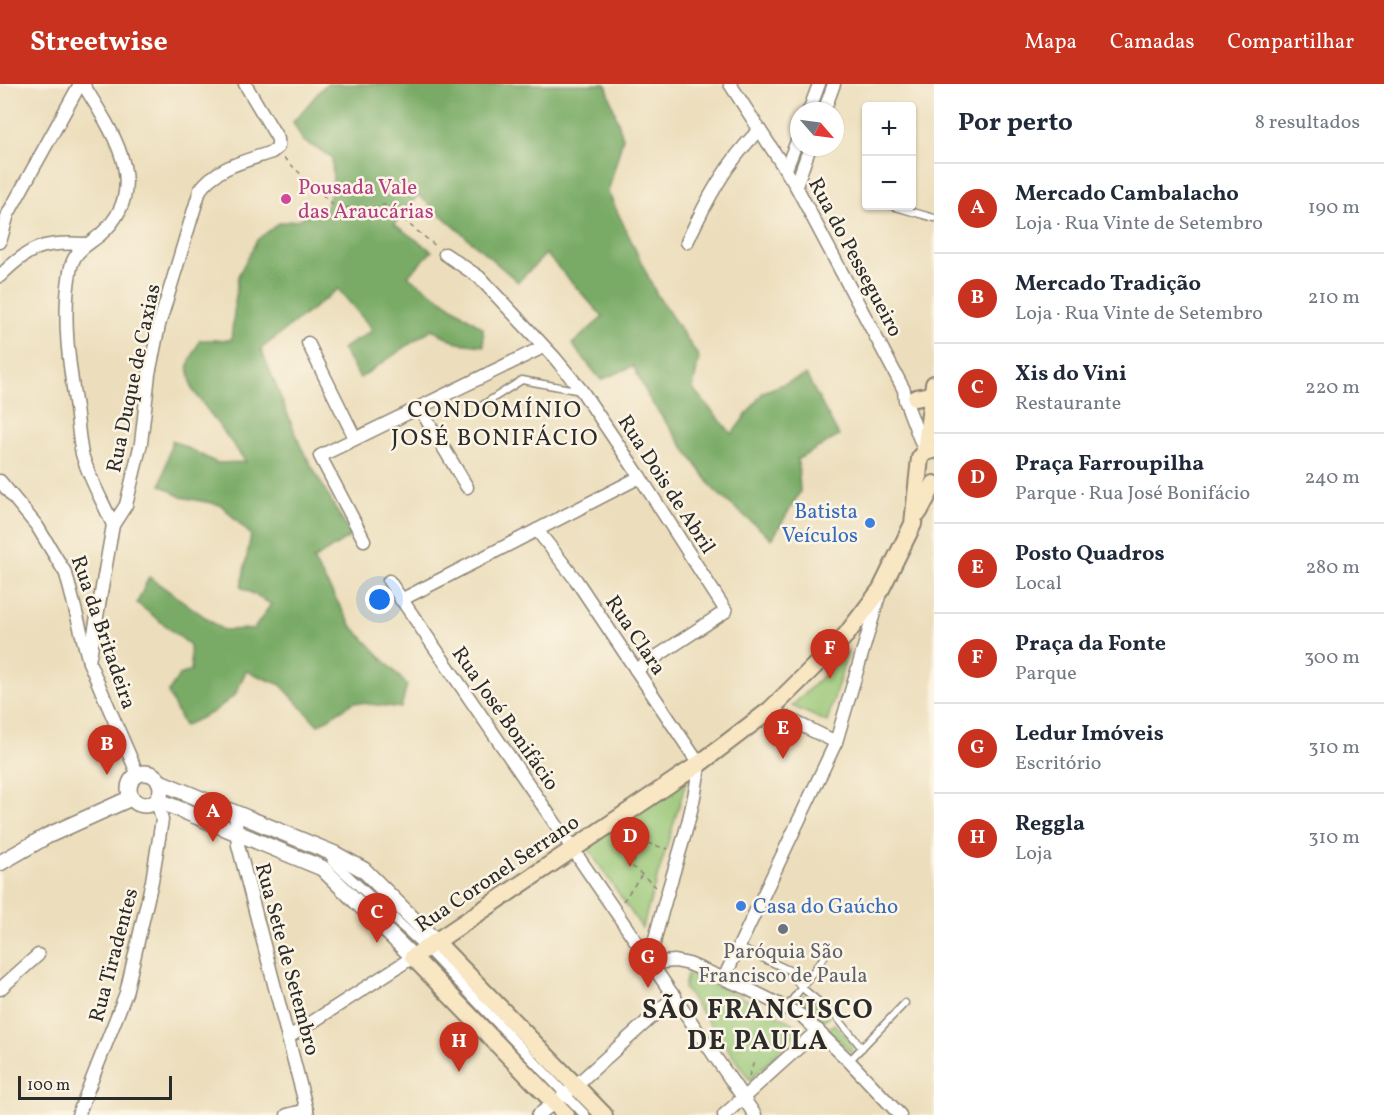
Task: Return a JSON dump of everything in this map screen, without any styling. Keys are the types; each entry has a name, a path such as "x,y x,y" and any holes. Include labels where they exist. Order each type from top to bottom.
{"main road":[{"path":"910,394 933,388"},
{"name":"Rua Coronel Serrano","path":"425,949 699,764 770,710 846,635 881,589 913,524 929,478 919,463 930,451 933,388"},
{"path":"425,949 581,1112 604,1115"},
{"path":"425,949 443,968 477,1021 543,1072 581,1112"}],"street":[{"path":"0,242 8,214 82,84 117,140 126,177 119,211 100,235 85,244 74,255 69,272 66,341 83,454 113,525"},
{"path":"245,84 278,139 278,147"},
{"name":"Rua do Pessegueiro","path":"730,84 796,186 910,394 932,428"},
{"path":"812,102 818,85 832,88"},
{"path":"687,242 710,192 744,145 759,130"},
{"name":"Rua Duque de Caxias","path":"89,662 113,525 126,505 141,443 159,325 200,190 207,179 219,172 272,152 278,147"},
{"path":"786,169 791,156"},
{"path":"796,186 807,156"},
{"path":"0,276 18,258 38,245 61,242 85,244"},
{"name":"Rua Dois de Abril","path":"445,254 478,277 582,391 726,611 636,669"},
{"path":"308,343 354,438"},
{"path":"364,540 320,456 543,346"},
{"name":"Rua do Pessegueiro","path":"910,394 905,400 930,451"},
{"path":"419,407 467,487"},
{"path":"401,600 640,477"},
{"name":"Rua da Britadeira","path":"0,481 57,555 66,574 89,662 138,775"},
{"name":"Rua Clara","path":"537,530 576,580 699,764"},
{"name":"Rua José Bonifácio","path":"389,580 755,1115"},
{"path":"724,978 836,742 881,589"},
{"path":"770,710 836,742"},
{"path":"699,764 692,803 665,897 650,963 675,961 724,978 787,1007 818,1030 900,1115"},
{"path":"0,863 107,808 130,793 138,775 147,773 160,782 235,812 329,861 425,949"},
{"path":"130,793 144,806 157,800 161,794 160,782"},
{"path":"157,800 236,831 364,870 425,949"},
{"name":"Rua Tiradentes","path":"78,1115 126,993 152,881 162,820 157,800"},
{"name":"Rua Sete de Setembro","path":"235,812 236,831 307,1113"},
{"path":"0,849 22,850"},
{"name":"Rua Coronel Serrano","path":"289,1037 425,949"},
{"path":"0,989 38,954"},
{"path":"538,1115 565,1094 675,996"},
{"path":"724,1115 818,1030"},
{"path":"287,1115 307,1113"}],"lane":[{"path":"906,210 934,218"},
{"path":"481,406 522,380 582,391"},
{"path":"740,948 789,970 801,987 836,1016 862,1047"},
{"path":"787,1007 824,957"},
{"path":"849,1061 905,1003"},
{"path":"458,1038 477,1021"}],"path":[{"path":"278,147 288,164 334,206 358,209 385,206 445,254"},
{"path":"665,897 632,866 643,842 666,848"},
{"path":"615,912 642,875"}],"green space":[{"path":"326,84 606,84 623,138 608,192 657,295 699,357 693,389 732,434 763,392 806,375 839,436 798,459 800,492 772,539 715,491 650,400 633,366 601,380 572,344 603,317 546,254 518,282 418,195 394,224 432,251 408,276 483,328 484,346 457,343 432,329 360,378 342,349 373,330 338,289 261,349 301,447 351,536 313,560 351,625 407,685 401,708 354,702 318,725 281,685 246,671 235,695 213,712 184,726 168,693 179,675 191,671 190,645 137,603 149,577 223,630 254,629 271,604 241,587 251,535 221,505 181,497 161,485 172,440 217,463 246,462 192,389 188,365 200,340 231,340 238,276 257,240 279,223 297,220 326,207 333,187 332,157 303,141 293,122"},
{"path":"848,651 827,722 792,706"},
{"path":"687,779 642,928 587,847"},
{"path":"687,974 738,995 802,1028 750,1080 684,988"},
{"path":"808,995 829,1016 823,1021 798,997"},
{"path":"834,1024 853,1042 851,1052 828,1030"}],"place":[{"name":"Pousada Vale das Araucárias","path":"286,199"},
{"name":"Batista Veículos","path":"870,523"},
{"name":"Praça da Fonte","path":"830,679"},
{"name":"Posto Quadros","path":"783,759"},
{"name":"Mercado Tradição","path":"107,775"},
{"name":"Mercado Cambalacho","path":"213,842"},
{"name":"Praça Farroupilha","path":"630,867"},
{"name":"Casa do Gaúcho","path":"741,906"},
{"name":"Paróquia São Francisco de Paula","path":"783,929"},
{"name":"Xis do Vini","path":"377,943"},
{"name":"Ledur Imóveis","path":"648,988"},
{"name":"Reggla","path":"459,1072"}],"district":[{"name":"CONDOMÍNIO JOSÉ BONIFÁCIO","path":"495,423"},
{"name":"SÃO FRANCISCO DE PAULA","path":"758,1024"}]}
